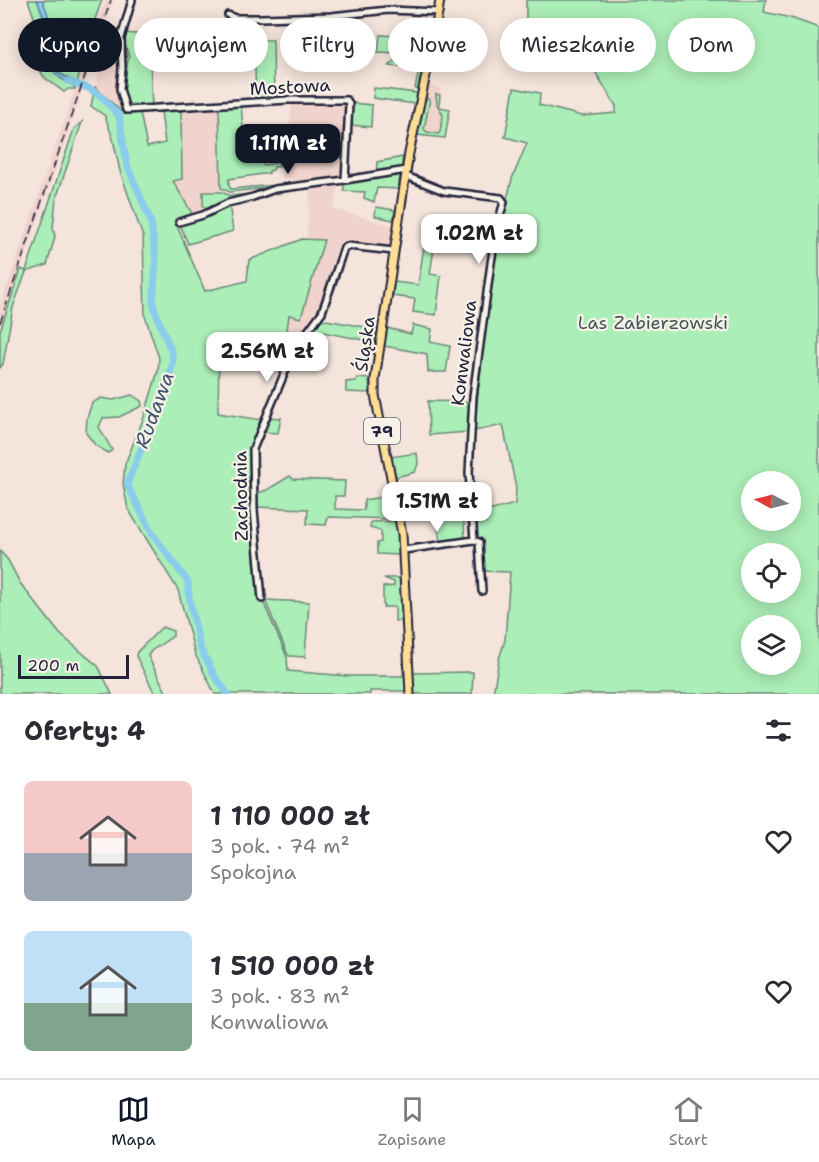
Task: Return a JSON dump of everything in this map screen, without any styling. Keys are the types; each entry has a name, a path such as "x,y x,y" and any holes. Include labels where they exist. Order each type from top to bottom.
{"main road":[{"name":"Śląska","path":"410,694 404,550 400,516 375,395 376,363 417,111 440,0"}],"street":[{"name":"Mostowa","path":"132,0 121,38 120,89 126,110 288,100 347,100 349,104 345,180"},
{"path":"228,15 235,18 261,18 331,16 388,10 439,12"},
{"path":"179,222 203,215 228,203 275,189 407,173"},
{"name":"Konwaliowa","path":"407,173 444,191 501,198 504,202 497,226 491,263 473,396 469,473 474,540 479,542 482,591"},
{"name":"Zachodnia","path":"262,599 254,510 253,449 258,433 294,350 322,312 343,249 348,246 394,251"},
{"path":"404,550 474,540"}],"shaded area":[{"path":"106,0 113,0 107,18 100,18"},
{"path":"122,60 126,62 118,91 124,111 95,87 99,72 122,72"},
{"path":"81,72 88,72 0,331 0,307"},
{"path":"429,85 441,88 438,107 450,109 445,138 419,135"},
{"path":"292,103 346,105 344,185 339,184 333,209 394,226 391,249 342,243 328,294 316,319 302,337 286,330 289,314 301,318 324,240 307,238 310,184 293,184 292,179 282,178 282,166 286,166"},
{"path":"219,107 221,192 204,193 203,206 207,209 193,215 173,181 182,179 181,111"}],"green space":[{"path":"28,0 37,0 43,13 44,18 34,18"},
{"path":"42,0 102,0 95,18 48,18"},
{"name":"Las Zabierzowski","path":"526,0 766,0 764,12 819,28 819,694 493,694 505,640 510,572 482,571 480,538 474,538 473,515 515,504 516,488 503,425 474,431 493,255 512,179 527,143 505,137 514,88 540,93 539,105 582,116 616,113 616,106 595,72 656,72 656,18 526,18"},
{"path":"124,33 134,34 134,72 151,72 152,108 126,109 121,96 129,56 124,42"},
{"path":"380,35 388,35 388,53 378,52"},
{"path":"268,40 273,40 274,99 256,101 255,72 268,72"},
{"path":"41,72 55,72 74,85 75,89 68,89 64,92 44,77"},
{"path":"59,72 80,72 77,82"},
{"path":"418,72 422,72 418,90 415,89"},
{"path":"95,87 121,111 140,112 147,147 165,143 161,111 181,111 182,179 173,181 193,215 180,220 177,226 205,291 247,281 249,260 302,239 324,240 301,318 289,315 287,330 302,337 292,351 238,344 219,354 218,413 262,420 251,450 253,489 248,489 248,477 240,477 240,494 248,495 249,504 251,504 259,592 287,657 288,671 348,676 403,676 403,663 406,663 406,691 370,691 370,694 215,694 195,654 178,590 128,509 123,484 125,464 144,417 158,371 159,358 145,316 143,237 120,171 105,116 91,106"},
{"path":"374,88 417,93 415,104 373,98"},
{"path":"436,94 440,95 439,107 450,109 445,138 417,135 423,101 426,98 430,100 424,129 427,132 438,134 440,132 443,115 437,104"},
{"path":"351,103 372,105 371,127 350,125"},
{"path":"241,105 246,162 262,158 263,165 287,162 286,166 274,167 269,173 229,179 229,186 231,189 274,185 273,187 230,192 221,188 219,107"},
{"path":"82,122 56,199 53,227 55,237 47,265 26,272 13,307 3,364 0,368 0,331 21,269 26,271 74,129"},
{"path":"403,157 398,189 377,188 374,202 364,198 365,192 344,191 344,183 376,177 377,162"},
{"path":"203,192 221,192 231,196 268,192 207,209 203,206"},
{"path":"229,204 233,231 188,244 181,227 183,223"},
{"path":"376,207 395,210 393,220 375,216"},
{"path":"428,221 438,223 430,274 441,276 436,315 413,312 415,299 393,296 394,282 418,285"},
{"path":"320,319 377,329 374,342 312,330"},
{"path":"413,325 432,329 430,342 450,346 446,372 428,372 427,354 384,346 387,328 411,334"},
{"path":"357,378 369,379 370,393 346,392 346,382 356,381"},
{"path":"132,395 141,401 142,406 119,417 103,418 99,427 112,450 108,453 95,445 86,433 87,418 92,403 101,398 113,400"},
{"path":"428,401 470,402 468,432 429,435"},
{"path":"267,417 281,418 278,433 260,432"},
{"path":"417,453 418,464 415,472 396,477 390,457"},
{"path":"290,476 293,479 345,481 344,496 335,496 335,509 364,510 364,500 389,496 393,519 328,517 326,525 307,524 308,509 255,507 255,494 267,490"},
{"path":"418,497 420,511 402,515 401,500"},
{"path":"463,508 465,539 440,543 436,512"},
{"path":"397,521 400,555 377,554 377,543 381,542 381,531 370,528 371,522"},
{"path":"0,551 8,560 20,583 60,634 98,666 112,694 0,694"},
{"path":"384,578 400,578 403,621 395,621 395,607 383,607 383,587 394,586 394,582"},
{"path":"265,600 309,602 305,657 289,656"},
{"path":"162,627 173,631 173,636 151,651 148,656 167,694 155,694 136,656 137,652"},
{"path":"473,672 472,694 412,694 411,673"}],"water":[{"path":"37,0 42,0 46,9 49,18 44,18"},
{"path":"54,72 77,82 75,87"}],"waterway":[{"name":"Rudawa","path":"68,81 88,88 101,96 119,116 127,165 151,222 156,261 153,303 173,360 158,408 127,484 152,533 188,582 200,648 216,678 228,694"}],"railway":[{"path":"0,323 111,0"}]}
